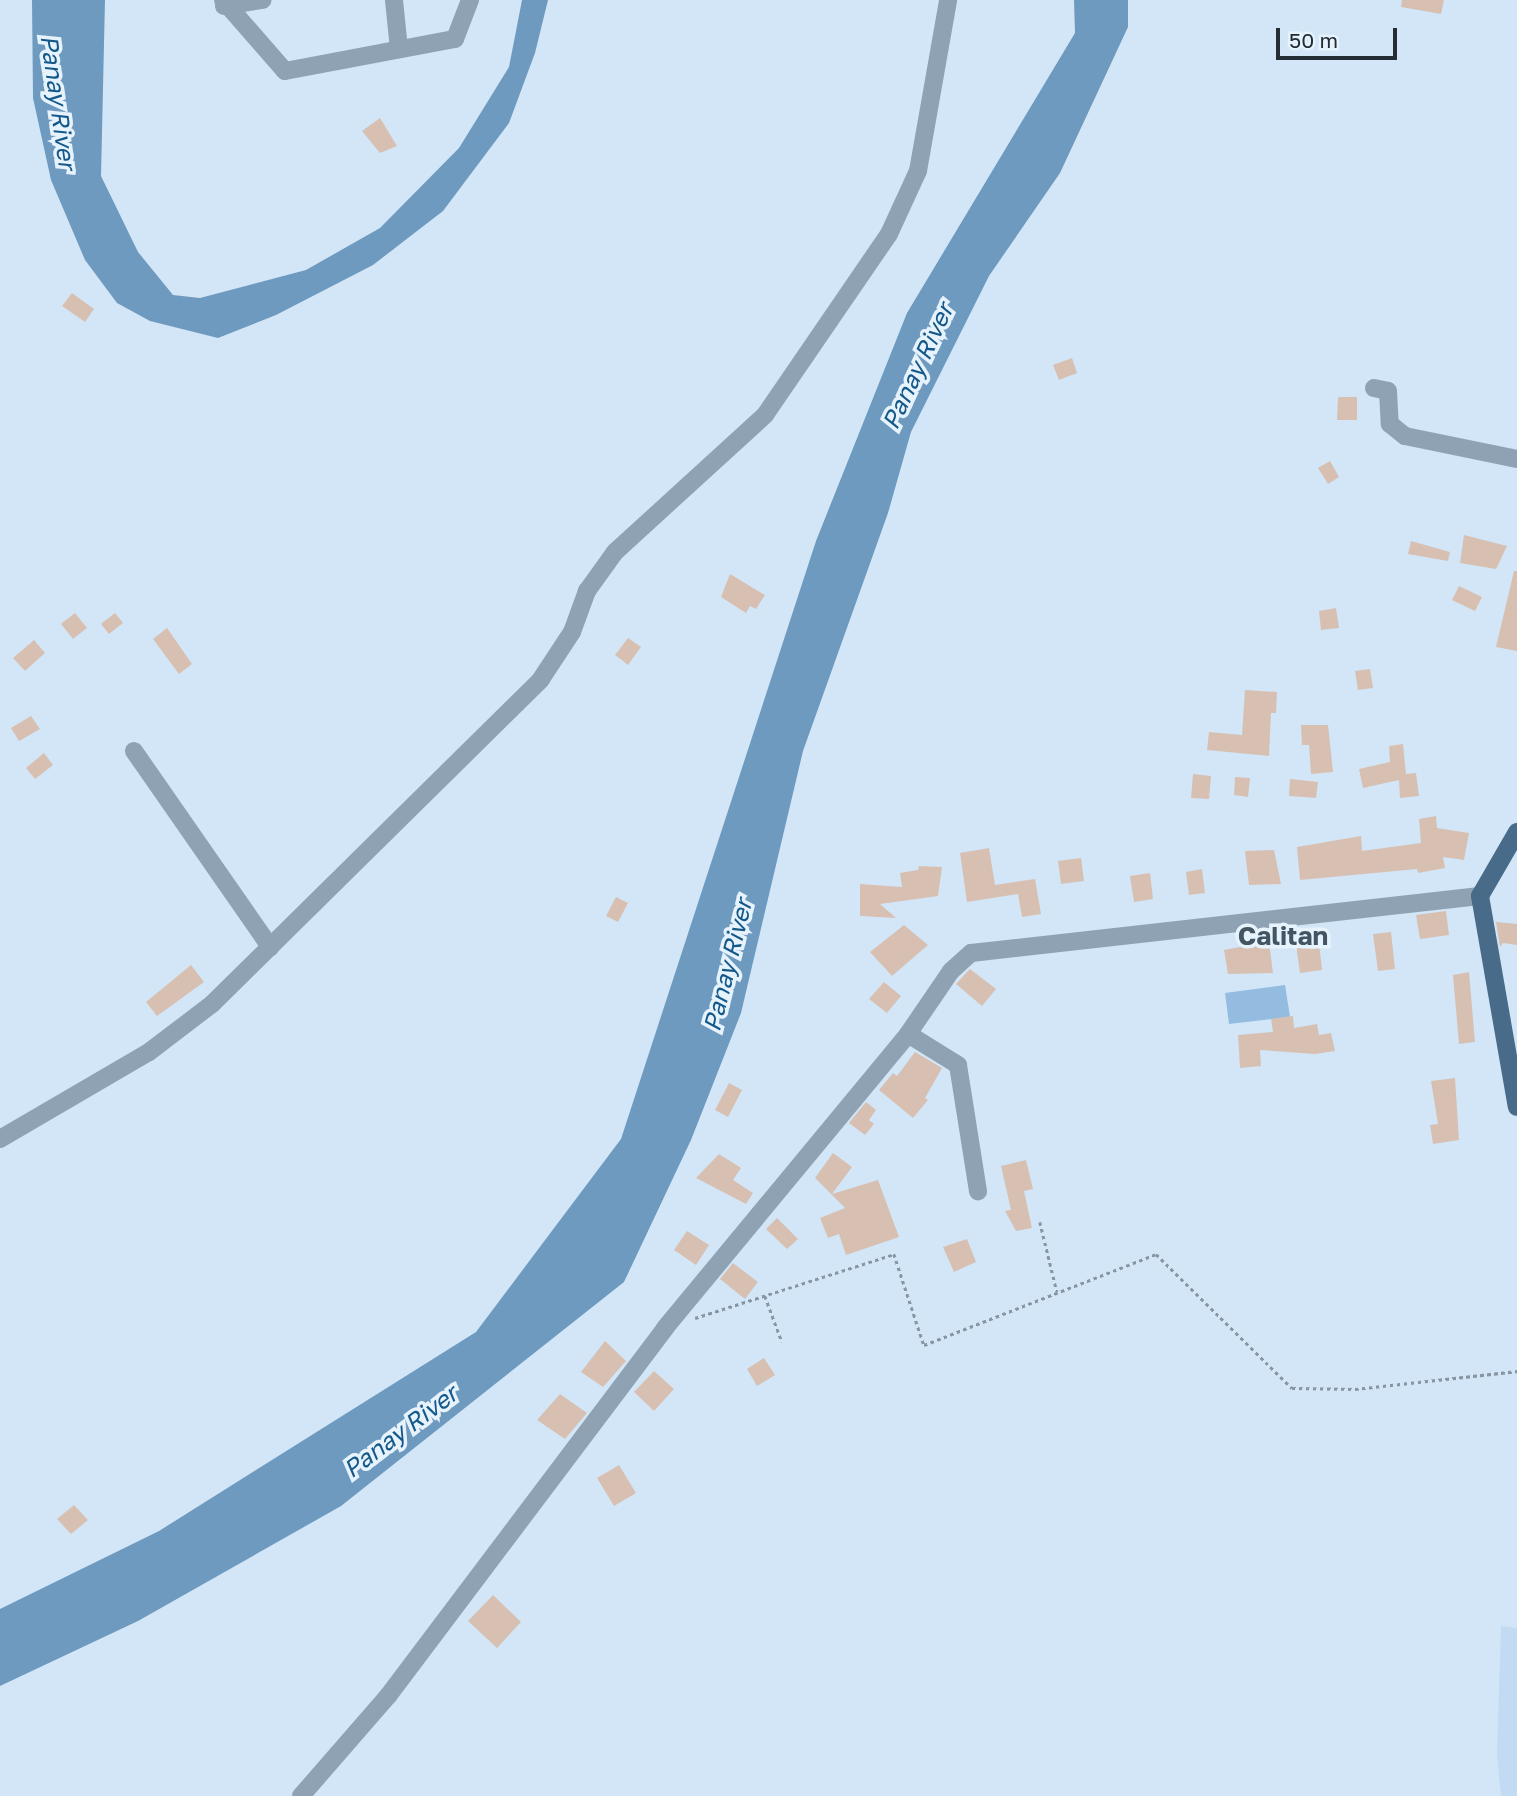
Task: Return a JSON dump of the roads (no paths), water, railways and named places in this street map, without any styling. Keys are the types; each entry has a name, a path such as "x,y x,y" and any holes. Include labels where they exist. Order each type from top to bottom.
{"main road":[{"path":"1517,832 1493,868 1480,896 1511,1035 1517,1107"}],"street":[{"path":"223,3 263,0"},
{"path":"394,0 399,49"},
{"path":"223,3 285,71 455,39 470,0"},
{"path":"0,1139 149,1052 212,1004 541,679 572,632 587,591 615,552 765,415 889,234 918,170 948,0"},
{"path":"1374,388 1388,391 1390,424 1405,436 1517,459"},
{"path":"134,751 271,947"},
{"path":"301,1796 388,1696 665,1328 908,1034 951,971 971,953 1480,896"},
{"path":"908,1034 958,1065 978,1191"}],"water":[{"name":"Panay River","path":"32,0 105,0 101,176 138,252 173,295 200,298 306,270 380,228 459,148 509,67 522,0 548,0 535,53 509,123 443,211 373,265 276,315 218,338 150,321 117,303 85,260 51,180 33,98"},
{"name":"Panay River","path":"1074,0 1128,0 1128,27 1060,173 989,276 911,432 888,513 803,751 741,1013 691,1140 624,1282 341,1506 138,1621 0,1686 0,1609 159,1531 476,1332 621,1139 816,541 907,313 1075,33"}],"district":[{"name":"Calitan","path":"1283,936"}]}
